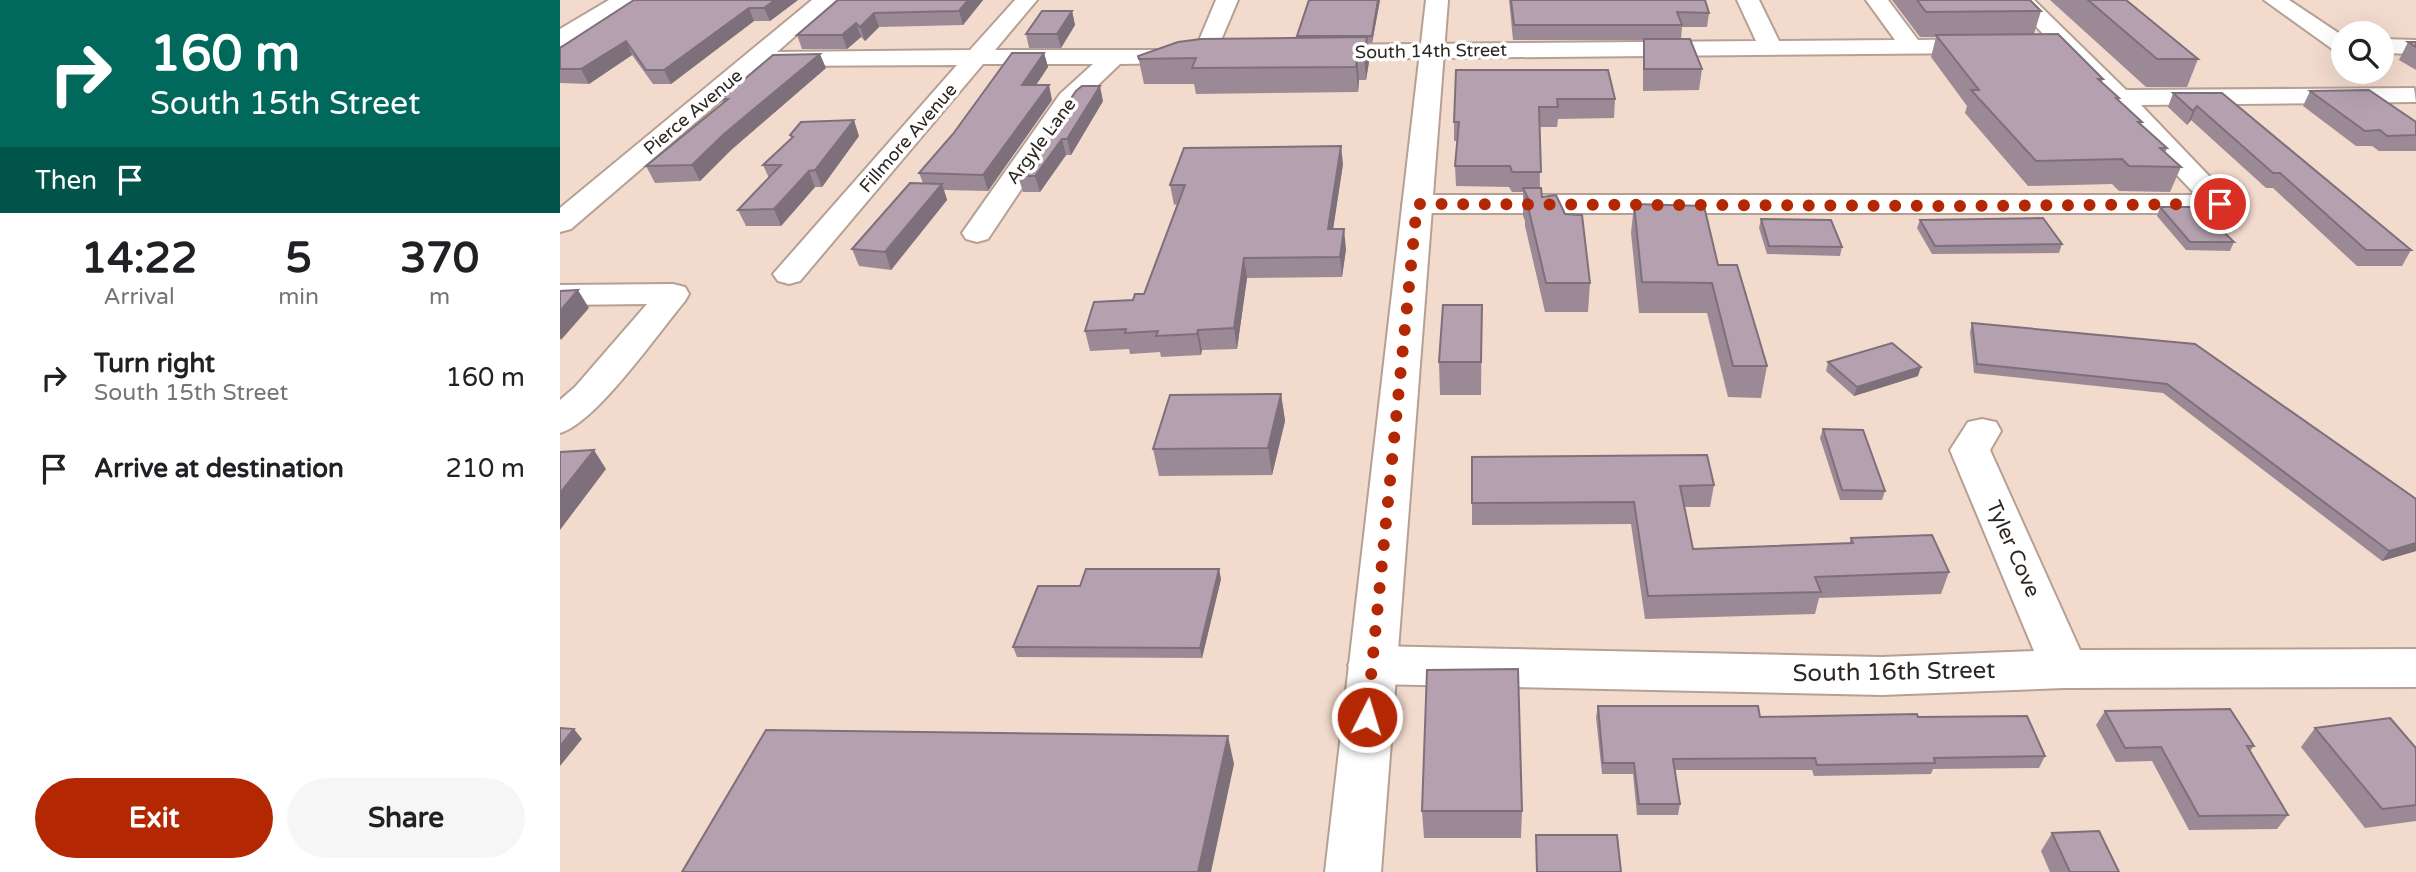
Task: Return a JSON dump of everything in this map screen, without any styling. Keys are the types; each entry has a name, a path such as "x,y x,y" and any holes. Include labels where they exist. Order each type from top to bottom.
{"street":[{"path":"560,40 624,0"},
{"name":"Pierce Avenue","path":"560,223 825,0"},
{"name":"Fillmore Avenue","path":"789,274 1026,0"},
{"path":"1205,54 1227,0"},
{"path":"1353,872 1437,0"},
{"path":"1748,0 1771,48"},
{"path":"1877,0 1911,46"},
{"path":"1417,204 2220,204 2147,129 2122,98 2022,0"},
{"path":"2275,0 2331,38"},
{"path":"560,14 602,13"},
{"name":"South 14th Street","path":"1299,52 2010,46"},
{"path":"2035,46 2066,46"},
{"path":"2394,47 2416,47"},
{"path":"755,59 1190,57 1231,53"},
{"name":"Argyle Lane","path":"977,233 1069,99 1115,57"},
{"path":"2394,81 2415,96"},
{"path":"2122,98 2415,96"},
{"path":"560,295 673,294 588,395 560,421"},
{"name":"Tyler Cove","path":"1982,431 1970,450 2021,563 2064,669"},
{"name":"South 16th Street","path":"1372,665 1882,676 2064,669 2416,668"}],"building":[{"path":"634,0 775,0 764,8 749,8 664,70 646,70 626,41 581,69 560,69 560,48"},
{"path":"838,0 968,0 959,11 874,13 860,27 856,23 842,35 797,35"},
{"path":"1309,0 1378,0 1372,36 1297,36"},
{"path":"1511,0 1705,0 1709,13 1677,12 1682,25 1514,25"},
{"path":"1917,0 2030,0 2041,11 1926,12"},
{"path":"2088,0 2126,0 2198,59 2157,59"},
{"path":"1042,11 1072,11 1057,34 1026,34"},
{"path":"2058,34 2103,79 2098,79 2119,98 2116,98 2142,122 2138,122 2167,148 2160,148 2181,167 2129,166 2122,159 2036,161 1971,90 1979,90 1936,35"},
{"path":"1367,37 1364,55 1357,55 1356,67 1192,68 1196,58 1139,59 1138,56 1178,42 1201,39"},
{"path":"1644,39 1690,39 1702,69 1644,69"},
{"path":"1012,53 1044,53 1022,85 1049,85 983,175 919,173 953,134"},
{"path":"820,54 724,134 692,165 646,166 728,99 721,99 773,55"},
{"path":"1456,70 1608,70 1615,99 1557,99 1558,107 1539,107 1541,172 1512,172 1510,166 1455,166 1459,122 1454,122"},
{"path":"1082,86 1100,86 1067,139 1062,139 1035,176 1018,176 1076,91"},
{"path":"2369,90 2416,122 2416,135 2387,136 2380,130 2365,131 2310,91"},
{"path":"2173,93 2222,93 2411,250 2366,250 2280,173 2273,173 2197,106 2193,111"},
{"path":"854,120 815,170 809,171 774,209 738,210 781,165 763,165 793,137 790,135 801,122"},
{"path":"1341,146 1328,229 1344,229 1340,257 1244,258 1234,328 1198,330 1197,334 1156,336 1158,331 1085,331 1094,302 1133,300 1135,294 1144,294 1185,185 1170,185 1184,148"},
{"path":"910,183 942,184 885,252 852,249"},
{"path":"1523,188 1541,188 1542,197 1556,195 1565,214 1582,215 1590,283 1546,283 1528,198"},
{"path":"1634,204 1704,206 1718,265 1737,265 1767,366 1733,366 1712,283 1642,282"},
{"path":"2160,207 2198,207 2234,242 2190,242"},
{"path":"2043,218 2062,244 1935,246 1920,220"},
{"path":"1761,219 1831,220 1842,247 1769,246"},
{"path":"578,290 560,311 560,291"},
{"path":"1443,305 1482,305 1481,362 1439,362"},
{"path":"1972,323 2195,344 2416,499 2416,543 2389,551 2167,384 1977,364"},
{"path":"1892,343 1921,367 1857,387 1828,362"},
{"path":"1281,394 1268,448 1153,449 1170,395"},
{"path":"1823,429 1863,430 1885,491 1842,490"},
{"path":"594,450 560,493 560,452"},
{"path":"1707,455 1714,485 1680,486 1693,549 1853,543 1851,538 1932,535 1949,572 1815,577 1821,592 1648,596 1634,502 1472,503 1472,457"},
{"path":"1086,569 1219,569 1200,648 1013,647 1038,586 1080,586"},
{"path":"1518,669 1522,811 1422,811 1427,670"},
{"path":"1598,706 1758,706 1760,717 1917,714 1918,717 2027,716 2045,756 1934,758 1935,763 1817,765 1815,758 1673,759 1680,804 1639,804 1634,763 1603,763"},
{"path":"2230,709 2254,746 2247,746 2288,815 2199,816 2161,747 2125,748 2105,711"},
{"path":"2390,718 2416,748 2416,805 2382,809 2315,728"},
{"path":"560,728 574,729 560,746"},
{"path":"766,730 1228,736 1198,872 682,872"},
{"path":"2099,831 2119,872 2070,872 2052,833"},
{"path":"1536,835 1617,835 1621,872 1537,872"}],"route":[{"path":"1367,717 1417,204 2220,204"}]}
